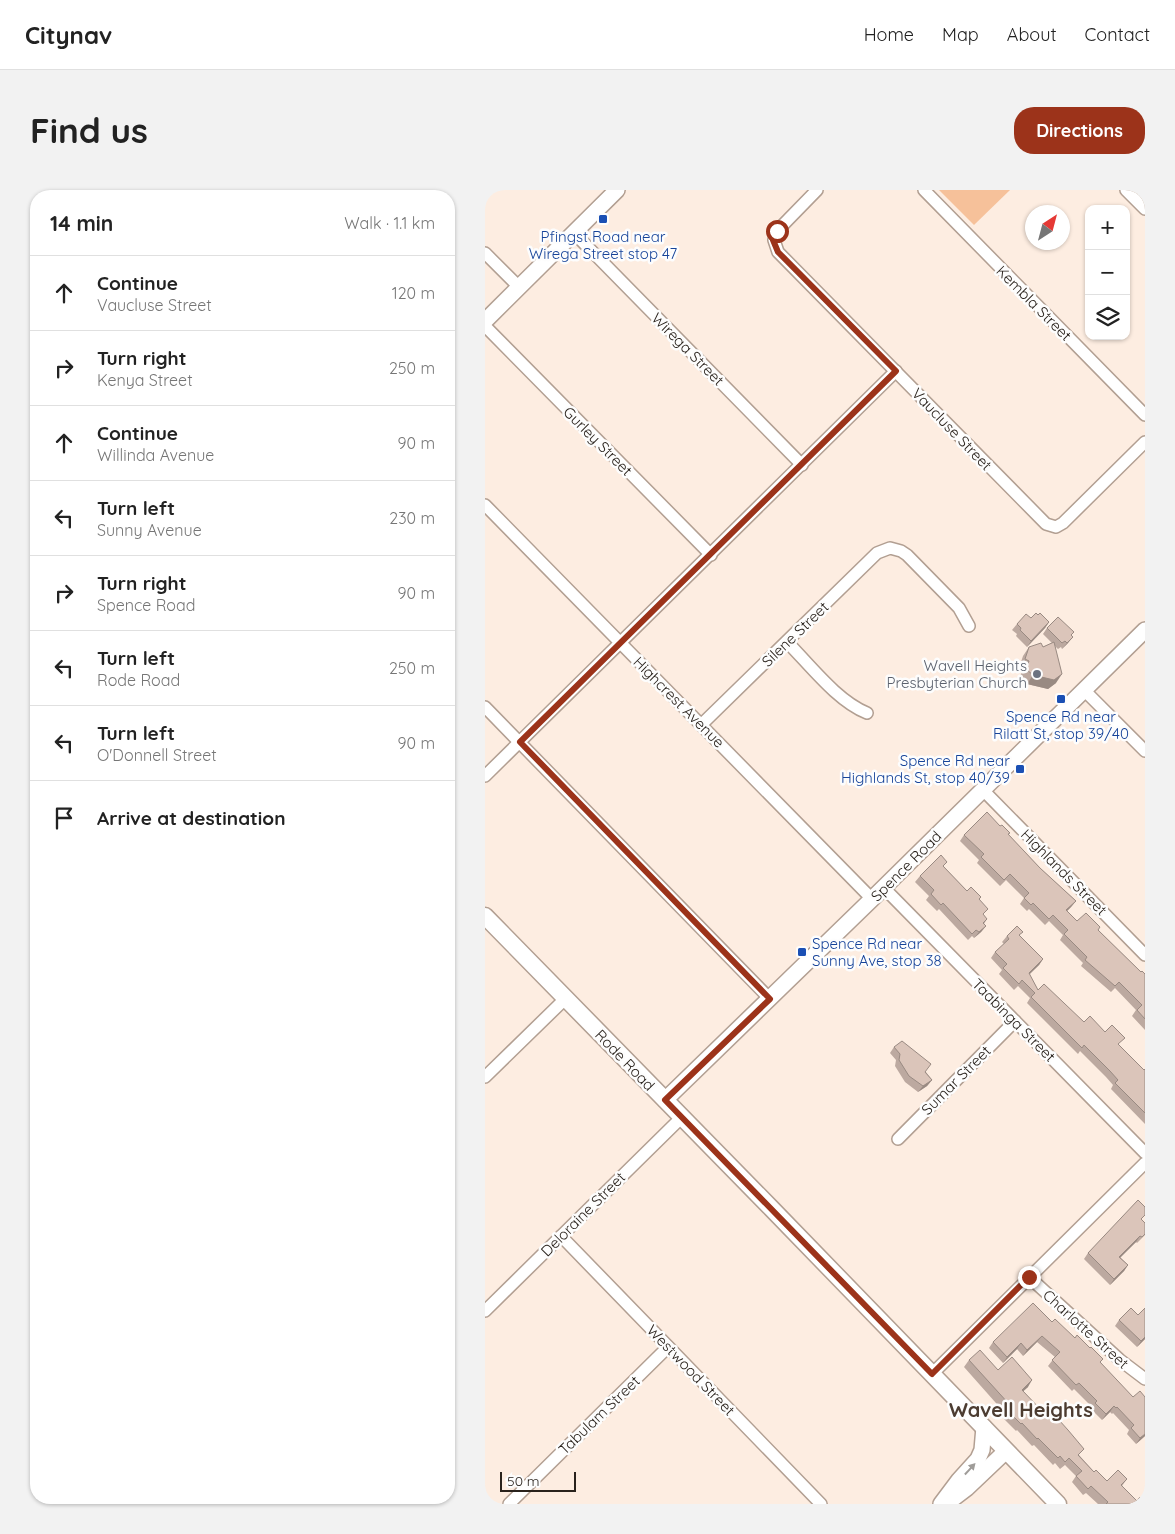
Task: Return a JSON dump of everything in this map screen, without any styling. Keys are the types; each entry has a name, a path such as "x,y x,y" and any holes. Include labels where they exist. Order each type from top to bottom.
{"main road":[{"name":"Rode Road","path":"485,916 1058,1504"}],"street":[{"path":"485,321 617,190"},
{"name":"Vaucluse Street","path":"817,190 779,228 773,240 778,252 1041,520 1053,527 1059,526 1145,442"},
{"name":"Kembla Street","path":"924,190 1145,415"},
{"path":"1126,190 1145,209"},
{"name":"Wirega Street","path":"574,233 802,465"},
{"path":"485,253 519,287"},
{"name":"Gurley Street","path":"485,326 711,555"},
{"path":"485,776 896,371"},
{"name":"Highcrest Avenue","path":"485,505 872,899"},
{"name":"Silene Street","path":"701,725 877,553 891,542 907,555 959,608 969,626"},
{"name":"Spence Road","path":"665,1100 884,888 1145,630"},
{"path":"787,642 843,699 855,708 867,713"},
{"path":"1084,690 1145,751"},
{"path":"485,707 770,999"},
{"name":"Highlands Street","path":"983,790 1145,955"},
{"name":"Taabinga Street","path":"884,888 1145,1153"},
{"path":"485,1077 565,998"},
{"name":"Sumar Street","path":"898,1139 1015,1021"},
{"name":"Deloraine Street","path":"485,1311 682,1117"},
{"path":"932,1374 1145,1163"},
{"name":"Westwood Street","path":"561,1236 821,1504"},
{"name":"Charlotte Street","path":"1029,1277 1120,1360 1145,1379"},
{"name":"Tabulam Street","path":"509,1504 668,1347"},
{"path":"941,1504 978,1459 982,1450 984,1427"},
{"path":"946,1504 967,1488 1007,1451"}],"shaded area":[{"path":"939,190 1010,190 974,225"}],"building":[{"path":"1036,613 1038,615 1040,613 1049,622 1031,641 1017,624 1026,614 1031,618"},
{"path":"1058,617 1074,632 1071,635 1073,637 1067,643 1065,641 1062,643 1047,628"},
{"path":"1054,642 1062,674 1054,680 1033,675 1026,669 1029,661 1025,659 1029,647 1041,643 1043,647"},
{"path":"987,812 1000,826 1002,825 1010,833 1008,834 1040,868 1076,901 1066,910 1077,921 1086,913 1100,927 1098,930 1145,974 1145,1019 1137,1010 1142,1005 1119,982 1115,986 1085,960 1087,957 1064,934 1068,930 1053,915 1049,919 1033,903 1031,905 1024,898 1029,893 1010,874 1004,880 981,857 984,854 964,835"},
{"path":"941,855 947,862 943,866 967,891 971,887 981,897 979,899 988,909 983,914 987,919 983,923 986,926 979,932 976,930 972,934 943,903 941,905 931,894 934,890 920,876"},
{"path":"1017,926 1023,932 1019,935 1043,959 1029,973 1038,990 1044,984 1084,1022 1090,1016 1105,1032 1112,1025 1125,1038 1118,1044 1145,1069 1145,1113 1115,1083 1118,1080 1110,1071 1084,1045 1082,1048 1031,997 1035,993 1022,980 1019,984 1003,968 1007,964 995,952 1009,939 1007,936"},
{"path":"902,1041 931,1064 925,1072 932,1080 923,1086 909,1076 899,1060 900,1054 894,1047"},
{"path":"1138,1200 1145,1207 1145,1215 1141,1219 1145,1223 1145,1234 1142,1237 1140,1236 1119,1257 1128,1265 1114,1279 1088,1253"},
{"path":"1033,1303 1052,1322 1055,1319 1075,1338 1077,1335 1091,1347 1103,1359 1100,1362 1133,1397 1140,1391 1145,1397 1145,1434 1140,1438 1131,1428 1134,1425 1117,1407 1114,1406 1106,1414 1095,1403 1097,1401 1079,1383 1076,1385 1052,1360 1060,1352 1042,1336 1027,1350 1021,1343 1007,1357 993,1342"},
{"path":"1131,1308 1138,1315 1145,1308 1145,1337 1141,1341 1119,1320"},
{"path":"980,1350 998,1370 1012,1357 1032,1380 1022,1390 1044,1413 1046,1411 1057,1422 1059,1420 1068,1430 1084,1449 1078,1455 1094,1472 1096,1470 1107,1481 1118,1470 1127,1479 1121,1485 1137,1501 1140,1497 1145,1504 1106,1504 1108,1502 1091,1486 1088,1489 1076,1476 1082,1471 1069,1458 1065,1462 1060,1456 1058,1458 1005,1408 1009,1404 969,1360"}],"place":[{"name":"Pfingst Road near Wirega Street stop 47","path":"603,219"},
{"name":"Wavell Heights Presbyterian Church","path":"1037,674"},
{"name":"Spence Rd near Rilatt St, stop 39/40","path":"1061,699"},
{"name":"Spence Rd near Highlands St, stop 40/39","path":"1020,769"},
{"name":"Spence Rd near Sunny Ave, stop 38","path":"802,952"}],"district":[{"name":"Wavell Heights","path":"1021,1409"}],"route":[{"path":"777,231 773,240 778,252 896,371 520,742 770,999 665,1100 932,1374 1029,1277"}]}
